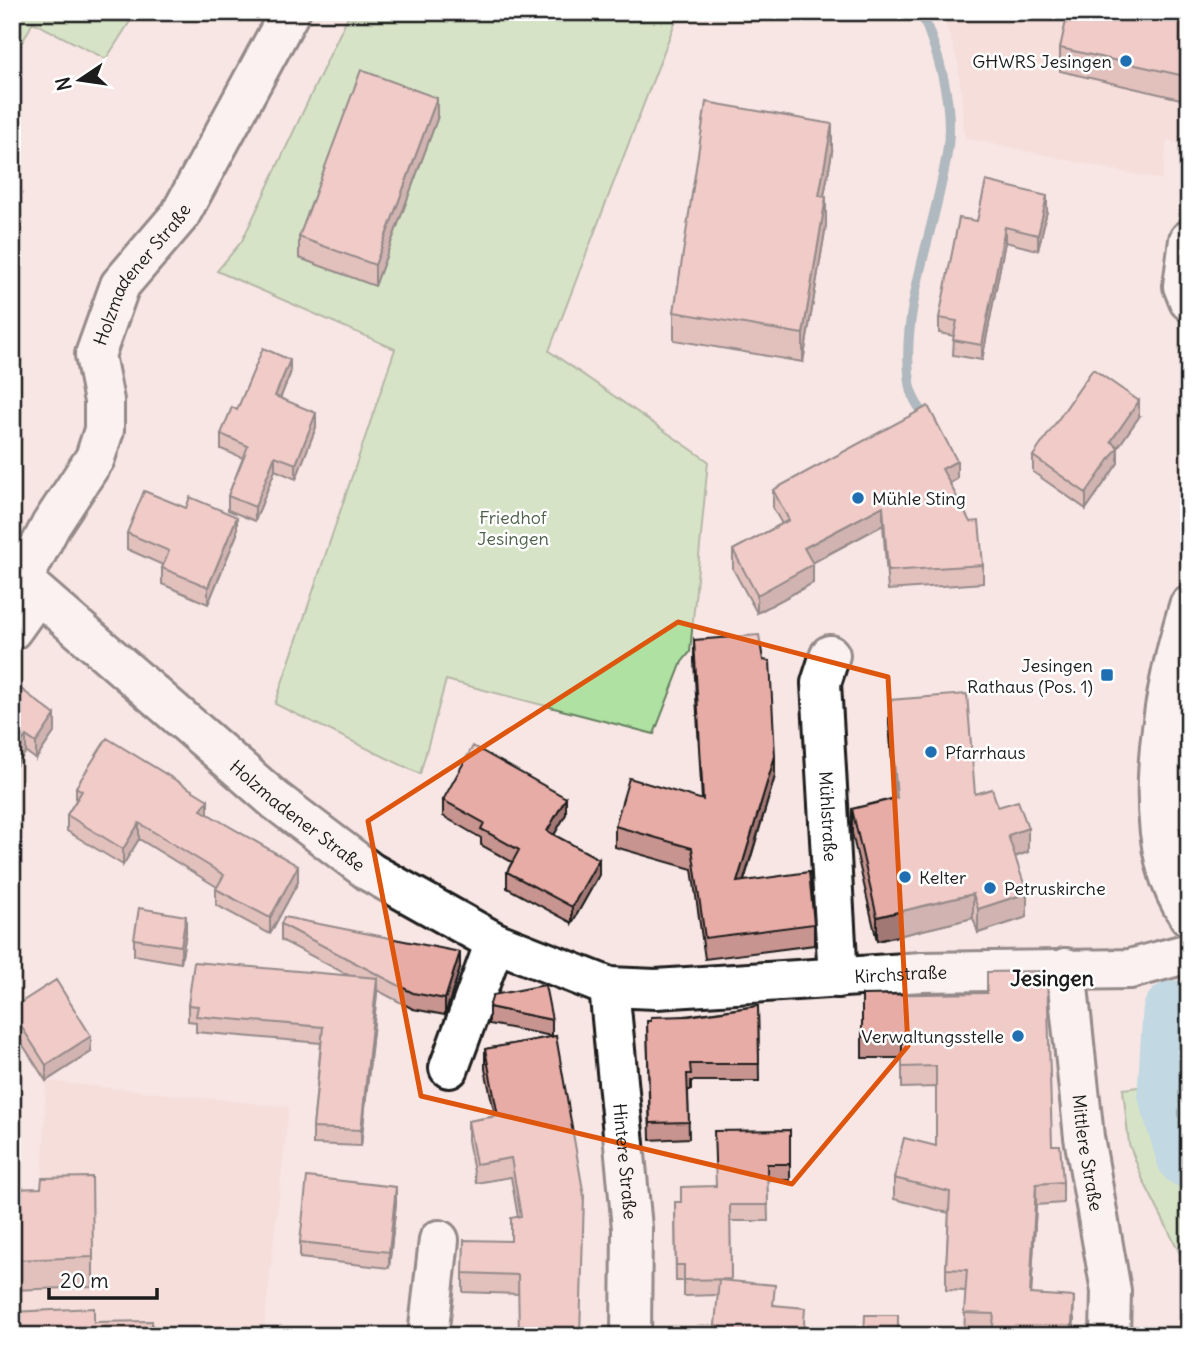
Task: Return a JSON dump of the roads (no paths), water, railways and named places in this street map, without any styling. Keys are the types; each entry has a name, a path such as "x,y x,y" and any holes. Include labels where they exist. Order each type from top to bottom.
{"street":[{"name":"Holzmadener Straße","path":"290,12 180,215 120,285 95,355 104,401 104,430 95,458 51,525 24,582 275,800 370,872 495,942 609,987"},
{"path":"1189,240 1183,286 1189,301"},
{"path":"12,630 24,582"},
{"path":"1189,607 1175,652 1189,811"},
{"name":"Mühlstraße","path":"830,655 821,683 838,978"},
{"path":"1179,690 1156,769 1164,859 1181,904 1189,916"},
{"path":"449,1068 495,942"},
{"name":"Kirchstraße","path":"609,987 715,987 922,972 1130,969 1189,953"},
{"name":"Mittlere Straße","path":"1066,968 1084,1137 1111,1291 1110,1336"},
{"name":"Hintere Straße","path":"609,987 632,1228 631,1336"},
{"path":"428,1336 439,1240"}],"waterway":[{"path":"921,12 934,44 943,78 949,129 943,175 920,270 909,333 908,364 912,393 928,421"},
{"path":"1175,1013 1170,1092 1189,1156"}],"place":[{"name":"GHWRS Jesingen","path":"1126,61"},
{"name":"Mühle Sting","path":"858,498"},
{"name":"Jesingen Rathaus (Pos. 1)","path":"1107,675"},
{"name":"Pfarrhaus","path":"931,752"},
{"name":"Kelter","path":"905,877"},
{"name":"Petruskirche","path":"990,888"},
{"name":"Verwaltungsstelle","path":"1018,1036"}],"district":[{"name":"Jesingen","path":"1052,978"}],"park label":[{"name":"Friedhof Jesingen","path":"513,527"}]}
